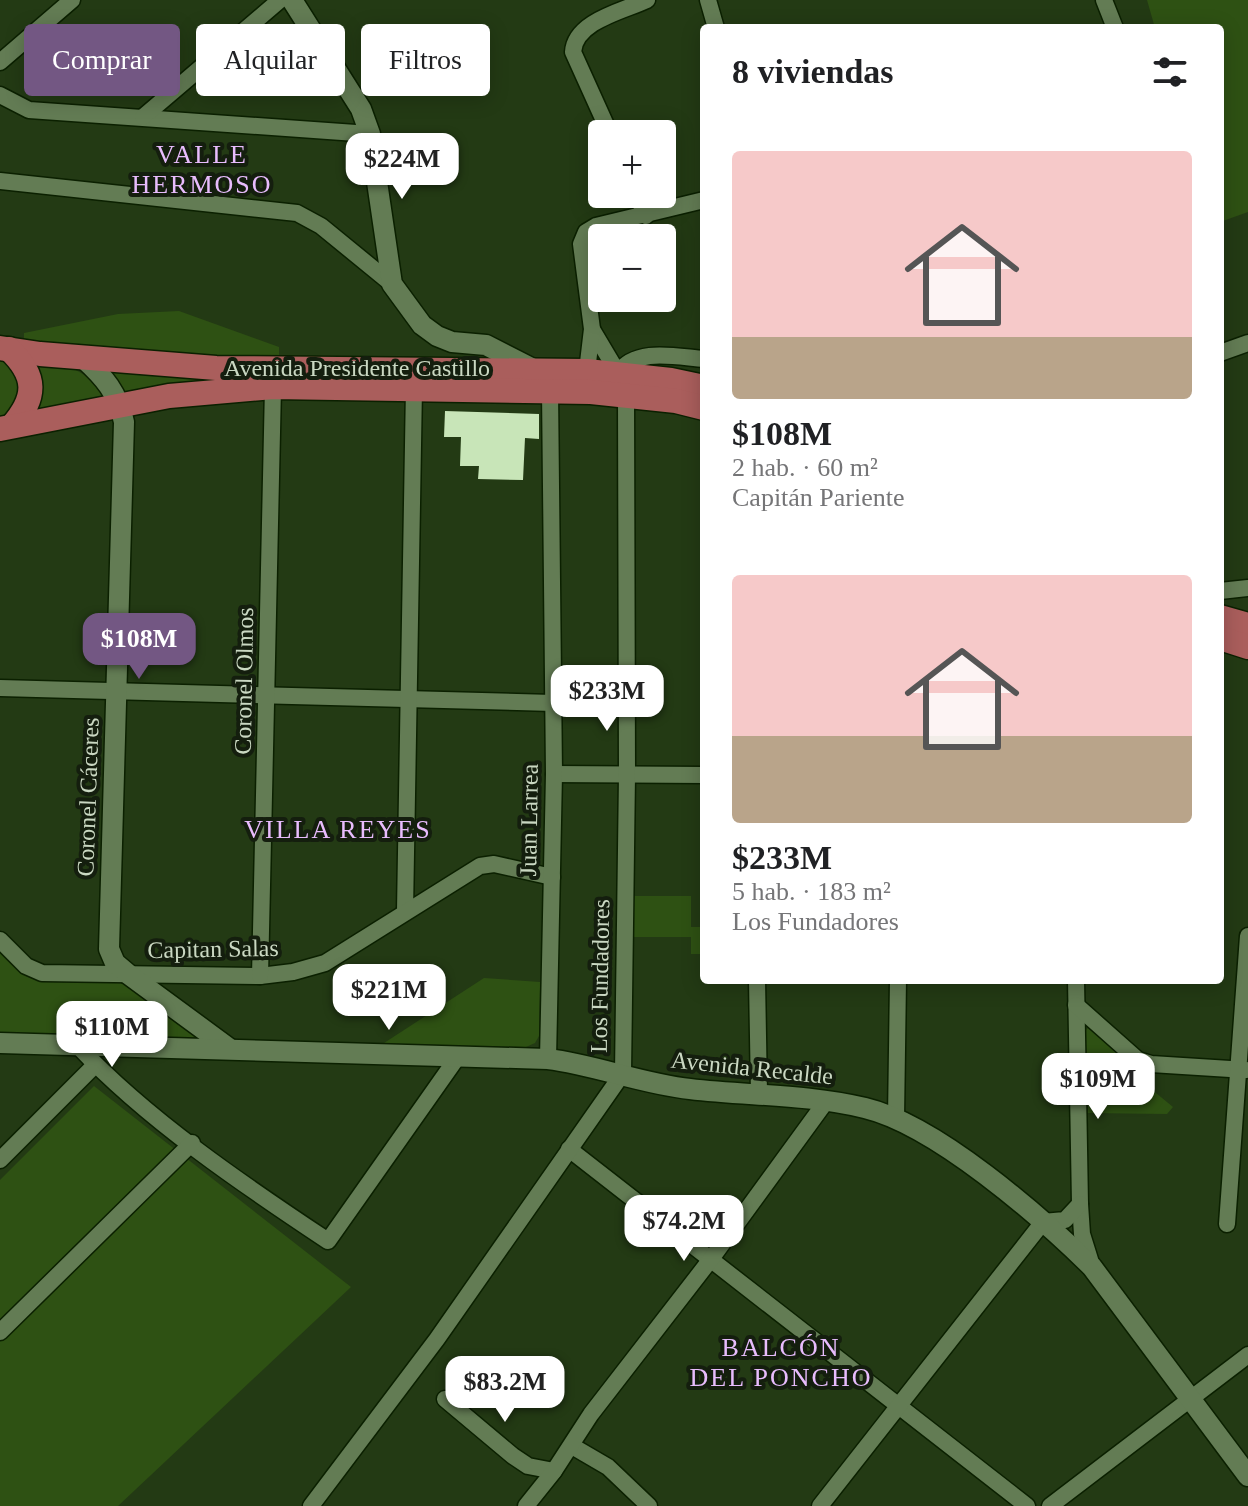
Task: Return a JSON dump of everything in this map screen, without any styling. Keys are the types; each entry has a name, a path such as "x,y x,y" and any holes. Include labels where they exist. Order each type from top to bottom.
{"main road":[{"name":"Avenida Presidente Castillo","path":"4,349 216,368 587,371 700,407"},
{"path":"4,349 27,370 30,382 28,403 6,428"},
{"name":"Avenida Presidente Castillo","path":"6,428 120,404 273,387 550,390 622,384 700,387"},
{"path":"1224,618 1248,625"},
{"path":"1224,639 1248,647"}],"street":[{"path":"0,62 72,0"},
{"path":"143,117 280,0"},
{"path":"292,0 361,109 370,134 392,284"},
{"path":"604,120 573,52 575,38 586,28 647,0"},
{"path":"708,0 715,24"},
{"path":"1104,0 1113,24"},
{"path":"0,95 29,110 370,134"},
{"path":"0,181 297,213 321,226 392,284 422,325 437,336 452,342 486,345 535,370"},
{"path":"587,371 592,329 581,244 586,232 596,226 700,201"},
{"path":"642,208 646,216"},
{"path":"592,329 622,384"},
{"path":"1224,352 1248,343"},
{"path":"622,384 627,361 640,357 700,359"},
{"name":"Coronel Cáceres","path":"83,358 105,378 120,404 124,422 109,949 115,963 128,974 230,1049"},
{"name":"Los Fundadores","path":"311,1506 437,1339 623,1073 627,775 622,384"},
{"name":"Coronel Olmos","path":"260,976 273,387"},
{"path":"405,911 414,387"},
{"name":"Juan Larrea","path":"548,1059 554,774 550,390"},
{"path":"1224,591 1248,588"},
{"path":"0,688 553,703"},
{"path":"554,774 700,775"},
{"name":"Capitan Salas","path":"0,940 26,966 42,973 260,976 293,972 325,963 480,866 494,864 552,877"},
{"path":"1227,1224 1243,1070 1248,936"},
{"path":"757,984 759,1093"},
{"path":"896,1118 898,984"},
{"path":"1076,984 1080,1204 1082,1234 1092,1267"},
{"path":"1076,1005 1138,1060 1151,1064 1243,1070"},
{"name":"Avenida Recalde","path":"0,1043 548,1059 692,1090 759,1093 868,1108 896,1118 953,1151 1043,1222 1092,1267 1248,1476"},
{"path":"78,1046 95,1065 192,1143 328,1241 459,1055"},
{"path":"0,1160 95,1065"},
{"path":"526,1506 572,1446 591,1414 711,1259 827,1100"},
{"path":"0,1332 192,1143"},
{"path":"569,1149 1027,1506"},
{"path":"820,1506 1043,1222 1065,1220 1080,1204"},
{"path":"1050,1506 1248,1355"},
{"path":"445,1399 528,1466 554,1471"},
{"path":"572,1446 608,1467 649,1506"}],"green space":[{"path":"1147,0 1248,0 1248,212 1224,221 1224,24 1154,24"},
{"path":"179,311 279,347 279,359 218,359 24,344 24,333 118,314"},
{"path":"0,357 10,361 23,392 7,415 0,418"},
{"path":"35,361 76,370 108,397 34,410"},
{"path":"108,370 245,375 123,394"},
{"path":"634,896 691,896 691,927 700,927 700,954 691,954 691,937 634,937"},
{"path":"0,950 26,975 35,978 129,982 199,1035 198,1039 0,1034"},
{"path":"484,978 540,982 539,1036 535,1043 526,1047 381,1045"},
{"path":"1088,1028 1128,1062 1145,1072 1145,1084 1173,1107 1167,1114 1087,1113 1085,1031"},
{"path":"94,1086 351,1287 118,1506 0,1506 0,1180"}],"building":[{"path":"445,411 539,414 539,439 525,438 523,480 478,479 479,466 460,466 461,437 444,437"}],"district":[{"name":"VALLE HERMOSO","path":"202,169"},
{"name":"VILLA REYES","path":"338,829"},
{"name":"BALCÓN DEL PONCHO","path":"781,1362"}]}
